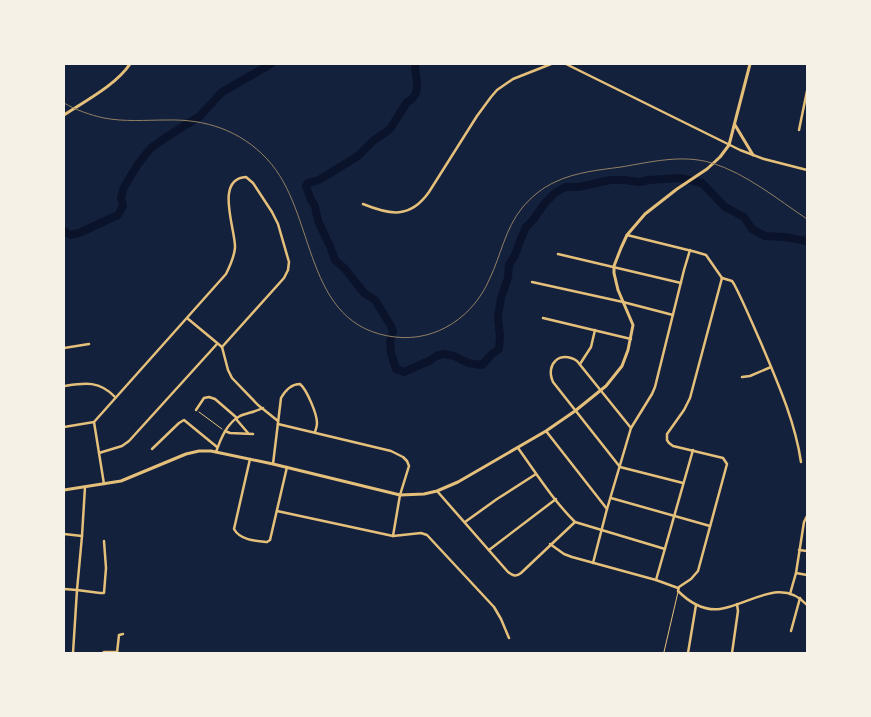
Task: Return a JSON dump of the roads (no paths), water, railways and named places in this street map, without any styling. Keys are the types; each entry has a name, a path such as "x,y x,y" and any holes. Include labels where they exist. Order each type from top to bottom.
{"street":[{"path":"65,115 115,80 130,64"},
{"path":"363,204 390,213 403,212 415,207 425,198 490,97 513,79 551,64"},
{"path":"566,64 729,145 764,159 807,170"},
{"path":"152,449 184,420 217,449 250,459 400,495 424,494 458,482 546,431 606,386 622,366 631,339 633,325 618,290 614,273 614,266 621,248 627,235 645,214 707,169 729,145 750,64"},
{"path":"799,130 807,91"},
{"path":"734,124 753,155"},
{"path":"64,427 94,422 220,282 232,262 235,248 228,201 230,190 232,183 238,178 246,177 253,183 276,217 289,266 287,274 222,347"},
{"path":"627,235 706,255 722,278 730,280 734,284 780,388 799,449 801,462"},
{"path":"593,563 631,428 655,387 690,250"},
{"path":"558,254 681,283"},
{"path":"678,590 698,571 727,464 722,458 673,446 667,438 690,398 722,278"},
{"path":"532,282 673,315"},
{"path":"187,318 222,347 232,378 278,422 391,451 405,459 409,466 400,495 393,536"},
{"path":"543,318 631,339"},
{"path":"580,364 591,347 595,330"},
{"path":"64,348 89,344"},
{"path":"99,453 122,446 129,441 217,344"},
{"path":"631,428 580,364 573,358 562,357 554,363 551,370 553,382 620,467 684,483"},
{"path":"742,377 750,376 771,367"},
{"path":"64,386 82,383 93,384 107,389 115,397"},
{"path":"273,464 279,404 283,394 291,386 300,384 304,388 314,412 317,425 315,432"},
{"path":"196,410 204,398 209,396 237,419 249,434"},
{"path":"217,449 225,431 237,419 263,408"},
{"path":"94,422 104,484"},
{"path":"225,431 253,434"},
{"path":"546,431 607,509"},
{"path":"518,448 574,522 664,548"},
{"path":"64,490 124,480 186,454 217,449"},
{"path":"656,580 693,450"},
{"path":"250,459 234,529 242,537 260,541 267,542 270,540 287,467"},
{"path":"465,522 536,474"},
{"path":"74,653 85,486"},
{"path":"437,491 508,572 515,576 521,573 574,522"},
{"path":"611,498 711,526"},
{"path":"489,550 556,499"},
{"path":"277,511 393,536 424,534 430,537 494,607 509,638"},
{"path":"790,594 796,573 804,522 807,516"},
{"path":"64,534 82,536"},
{"path":"64,589 100,594 104,592 106,568 104,541"},
{"path":"550,544 564,554 656,580 678,590 696,605 708,608 718,609 773,592 790,594 800,598 807,604"},
{"path":"799,550 807,551"},
{"path":"796,573 807,575"},
{"path":"791,631 800,598"},
{"path":"732,653 738,611 737,604"},
{"path":"688,653 696,605"},
{"path":"103,653 117,652 119,635 123,634"}],"lane":[{"path":"664,652 678,590"}],"waterway":[{"path":"64,231 70,235 79,233 118,215 123,206 121,198 124,187 138,164 151,148 200,116 222,92 271,64"},
{"path":"415,64 417,90 390,129 373,141 358,156 319,180 308,183 306,186 315,206 318,221 335,260 345,269 364,293 375,300 391,326 393,331 390,342 391,353 396,369 404,372 444,354 454,356 468,363 481,365 499,349 498,317 501,298 508,278 509,265 526,227 545,203 556,192 566,187 579,187 610,180 640,182 681,178 702,183 725,207 744,217 752,229 765,236 807,241"}],"railway":[{"path":"64,103 88,114 104,118 181,120 208,124 234,134 257,149 267,159 283,182 295,208 315,264 327,290 343,312 365,328 395,337 425,335 439,331 464,315 483,292 511,225 522,208 546,187 571,176 596,170 666,160 701,160 737,174 807,219"}]}
